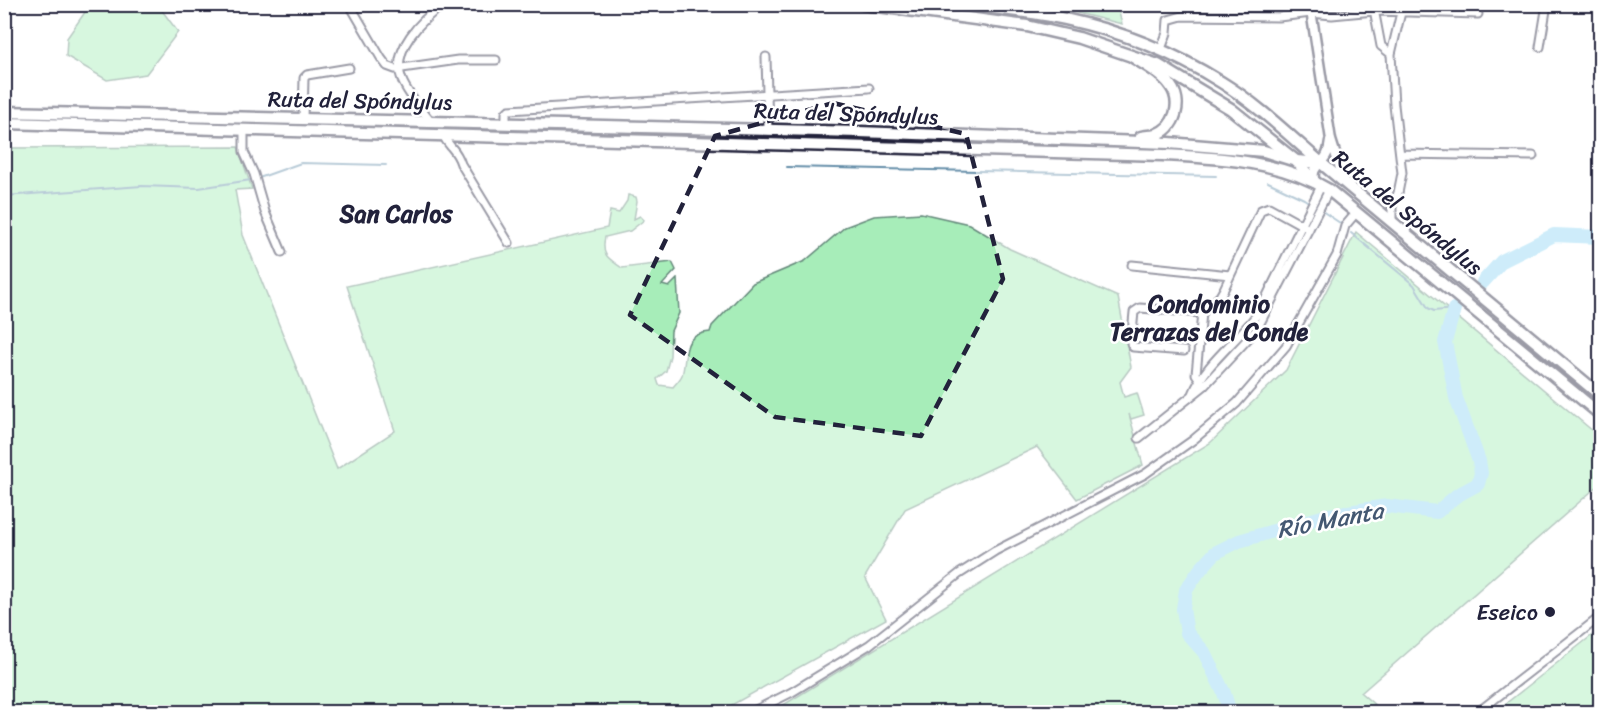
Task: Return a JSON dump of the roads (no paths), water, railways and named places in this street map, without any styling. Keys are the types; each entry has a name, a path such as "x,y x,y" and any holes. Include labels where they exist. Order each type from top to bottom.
{"main road":[{"path":"863,4 1027,26 1079,38 1158,65 1211,96 1264,134 1322,186"},
{"path":"961,4 1064,18 1161,49 1223,83 1258,109 1321,163"},
{"path":"1108,141 1156,135 1167,128 1175,117 1176,98 1170,84 1165,78 1132,57"},
{"name":"Ruta del Spóndylus","path":"4,112 768,130 1108,141 1223,146 1264,151 1296,161 1321,163 1600,395"},
{"name":"Ruta del Spóndylus","path":"4,123 1173,155 1249,161 1322,186 1452,290 1600,414"}],"street":[{"path":"432,123 402,80 399,69 400,54 414,32 444,4"},
{"path":"1446,13 1447,4"},
{"path":"1540,47 1547,4"},
{"path":"350,5 387,66 399,69 458,60 496,60"},
{"path":"1161,49 1167,33 1168,20 1176,17 1279,17 1310,9 1332,15 1374,8 1478,14"},
{"path":"1374,8 1381,46 1391,54"},
{"path":"1392,220 1392,206 1398,194 1402,173 1391,54 1401,8"},
{"path":"1310,9 1330,140 1344,181"},
{"path":"766,57 768,130"},
{"path":"303,119 304,78 307,75 350,68"},
{"path":"506,124 506,113 509,110 869,88"},
{"path":"244,129 244,152 282,252"},
{"path":"443,135 446,142 457,152 461,165 509,243"},
{"path":"1139,438 1192,397 1201,383 1254,327 1291,264 1320,208 1322,186 1313,173 1328,154 1330,140"},
{"path":"1400,154 1533,156"},
{"path":"1270,297 1283,261 1322,186"},
{"path":"1201,383 1196,375 1202,313 1220,296 1262,208 1269,207 1309,229"},
{"path":"752,712 792,692 869,645 977,562 1145,474 1193,440 1237,403 1286,346 1337,255 1345,226 1356,213"},
{"path":"1283,261 1291,264"},
{"path":"1132,266 1230,274"},
{"path":"1184,351 1133,347 1131,343 1134,312 1140,308 1202,313"},
{"path":"1478,712 1600,617"}],"waterway":[{"path":"259,178 301,163 386,165"},
{"path":"787,167 1216,176"},
{"path":"4,196 142,186 199,188 251,180"},
{"path":"1268,182 1304,199 1340,223"},
{"path":"1351,233 1414,285 1428,308 1434,311 1454,309"},
{"name":"Río Manta","path":"1483,282 1502,261 1554,235 1600,237"},
{"name":"Río Manta","path":"1230,712 1224,693 1204,652 1187,633 1183,609 1186,590 1215,553 1239,541 1329,515 1387,506 1437,512 1456,496 1478,484 1481,473 1479,461 1456,398 1445,342 1454,309"}],"place":[{"name":"Eseico","path":"1550,612"}],"district":[{"name":"San Carlos","path":"396,214"},
{"name":"Condominio Terrazas del Conde","path":"1209,318"}]}
